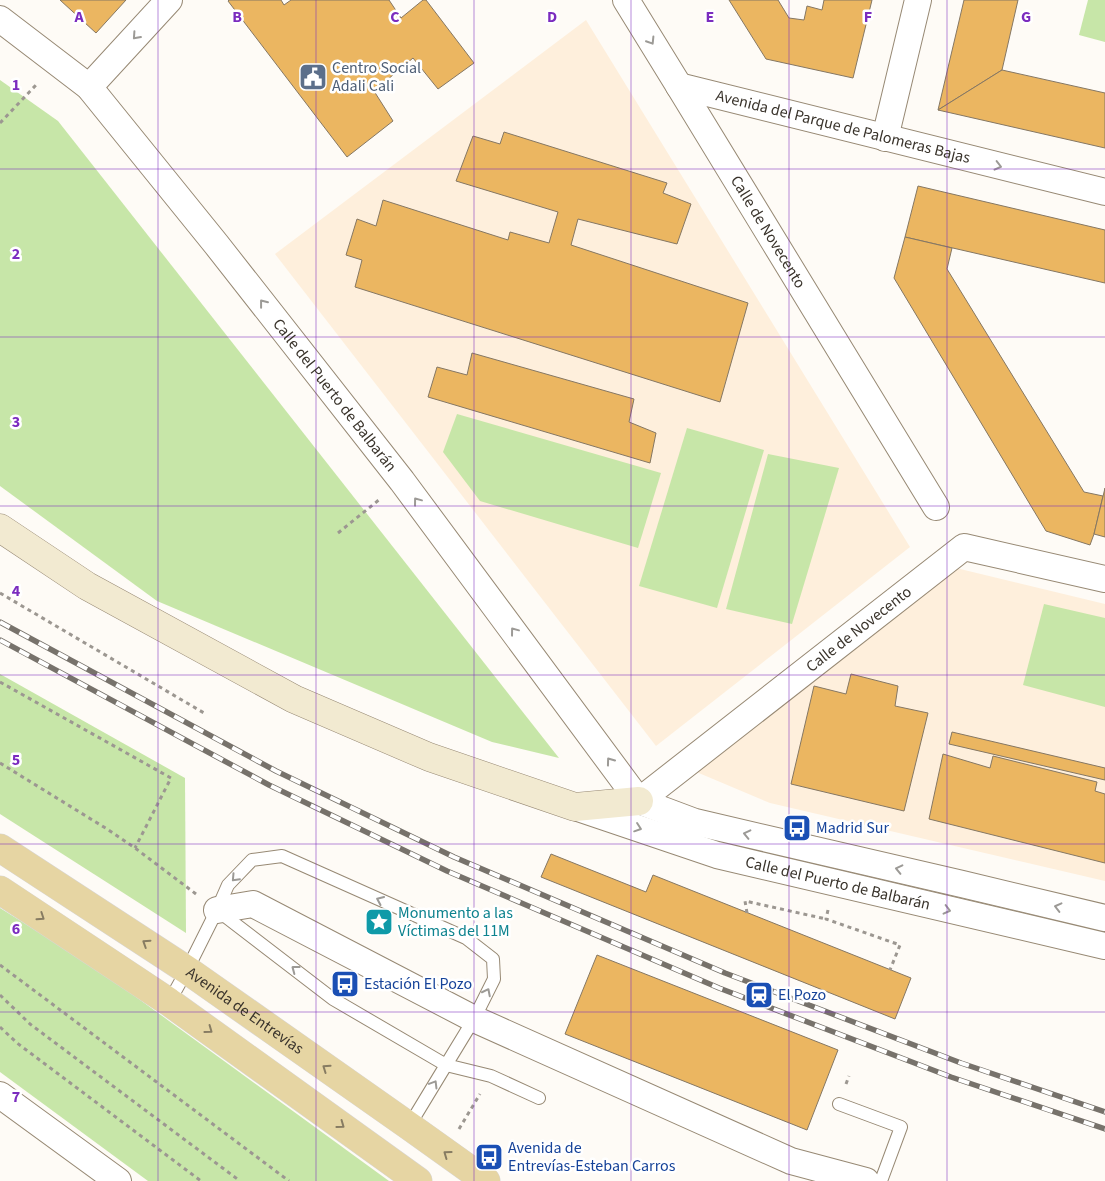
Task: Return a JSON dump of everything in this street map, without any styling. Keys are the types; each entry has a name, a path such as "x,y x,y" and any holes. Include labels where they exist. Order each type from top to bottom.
{"main road":[{"name":"Avenida de Entrevías","path":"0,848 187,970 486,1181"},
{"path":"0,890 169,1002 418,1181"}],"street":[{"path":"89,87 169,0"},
{"path":"626,0 680,86"},
{"path":"885,138 918,0"},
{"name":"Calle del Puerto de Balbarán","path":"0,19 89,87 216,244 402,481 639,801"},
{"name":"Avenida del Parque de Palomeras Bajas","path":"680,86 1105,192"},
{"name":"Calle de Novecento","path":"680,86 936,507"},
{"name":"Calle del Puerto de Balbarán","path":"0,528 87,586 294,699 430,757 717,855 1105,946"},
{"name":"Calle de Novecento","path":"639,801 964,547 1105,579"},
{"name":"Calle del Puerto de Balbarán","path":"575,807 639,801 695,822 1105,918"},
{"path":"216,910 253,904 474,1019 791,1161 866,1181"},
{"path":"0,1094 118,1181"}],"lane":[{"path":"169,1002 187,970 228,885 252,860 282,856 466,938 494,959 494,980 474,1019 409,1126"},
{"path":"216,910 333,999 446,1064 491,1076 539,1098"},
{"path":"839,1104 901,1127 881,1181"}],"path":[{"path":"0,124 36,85"},
{"path":"338,533 402,481"},
{"path":"0,593 204,713"},
{"path":"0,682 171,778 135,848"},
{"path":"0,763 135,848 216,910"},
{"path":"747,912 745,901 826,919 900,945 890,970"},
{"path":"826,919 829,904"},
{"path":"0,965 289,1181"},
{"path":"0,995 30,1024 240,1181"},
{"path":"0,1027 17,1043 201,1181"}],"shaded area":[{"path":"586,20 910,547 656,746 275,254"},
{"path":"956,568 1105,604 1105,881 770,803 694,771"}],"green space":[{"path":"1088,0 1105,0 1105,42 1079,35"},
{"path":"0,80 58,121 559,758 492,742 157,601 0,486"},
{"path":"457,414 661,473 638,548 480,501 443,452"},
{"path":"687,428 764,450 717,608 639,586"},
{"path":"768,454 839,468 792,624 726,609"},
{"path":"1044,604 1105,618 1105,707 1023,685"},
{"path":"0,674 185,778 186,933 0,814"},
{"path":"0,908 99,970 389,1181 148,1181 0,1072"}],"building":[{"path":"60,0 126,0 96,33"},
{"path":"229,0 281,0 284,5 291,0 389,0 401,18 423,0 426,0 474,63 438,89 413,58 374,91 393,121 347,157"},
{"path":"729,0 778,0 789,18 804,20 807,6 822,10 824,0 872,0 853,78 766,59"},
{"path":"964,0 1018,0 1002,70 938,110"},
{"path":"1002,70 1105,93 1105,148 938,110"},
{"path":"504,132 667,183 663,193 691,204 677,244 578,219 571,245 748,303 720,402 355,287 362,260 346,255 357,219 376,226 383,200 508,240 510,232 549,243 558,212 456,181 473,136 500,144"},
{"path":"918,186 1105,230 1105,283 905,237"},
{"path":"905,237 952,248 947,269 1084,492 1103,496 1090,545 1046,531 894,278"},
{"path":"472,353 634,399 629,422 656,433 650,463 428,397 437,367 467,375"},
{"path":"1105,488 1105,537 1094,534"},
{"path":"851,674 898,686 895,706 928,713 904,811 791,784 814,686 846,694"},
{"path":"952,732 1105,768 1105,780 949,744"},
{"path":"943,754 990,768 993,756 1097,782 1095,791 1105,794 1105,863 929,819"},
{"path":"551,854 646,892 653,875 911,978 895,1019 541,877"},
{"path":"597,955 838,1050 807,1130 565,1034"}],"railway":[{"path":"0,622 276,771 454,857 725,973 961,1063 1105,1112"},
{"path":"0,640 269,785 447,871 719,988 951,1077 1105,1129"}],"place":[{"name":"Centro Social Adali Cali","path":"313,77"},
{"name":"Madrid Sur","path":"797,828"},
{"name":"Monumento a las Víctimas del 11M","path":"379,922"},
{"name":"Estación El Pozo","path":"345,984"},
{"name":"El Pozo","path":"759,995"},
{"name":"Avenida de Entrevías-Esteban Carros","path":"489,1157"}]}
